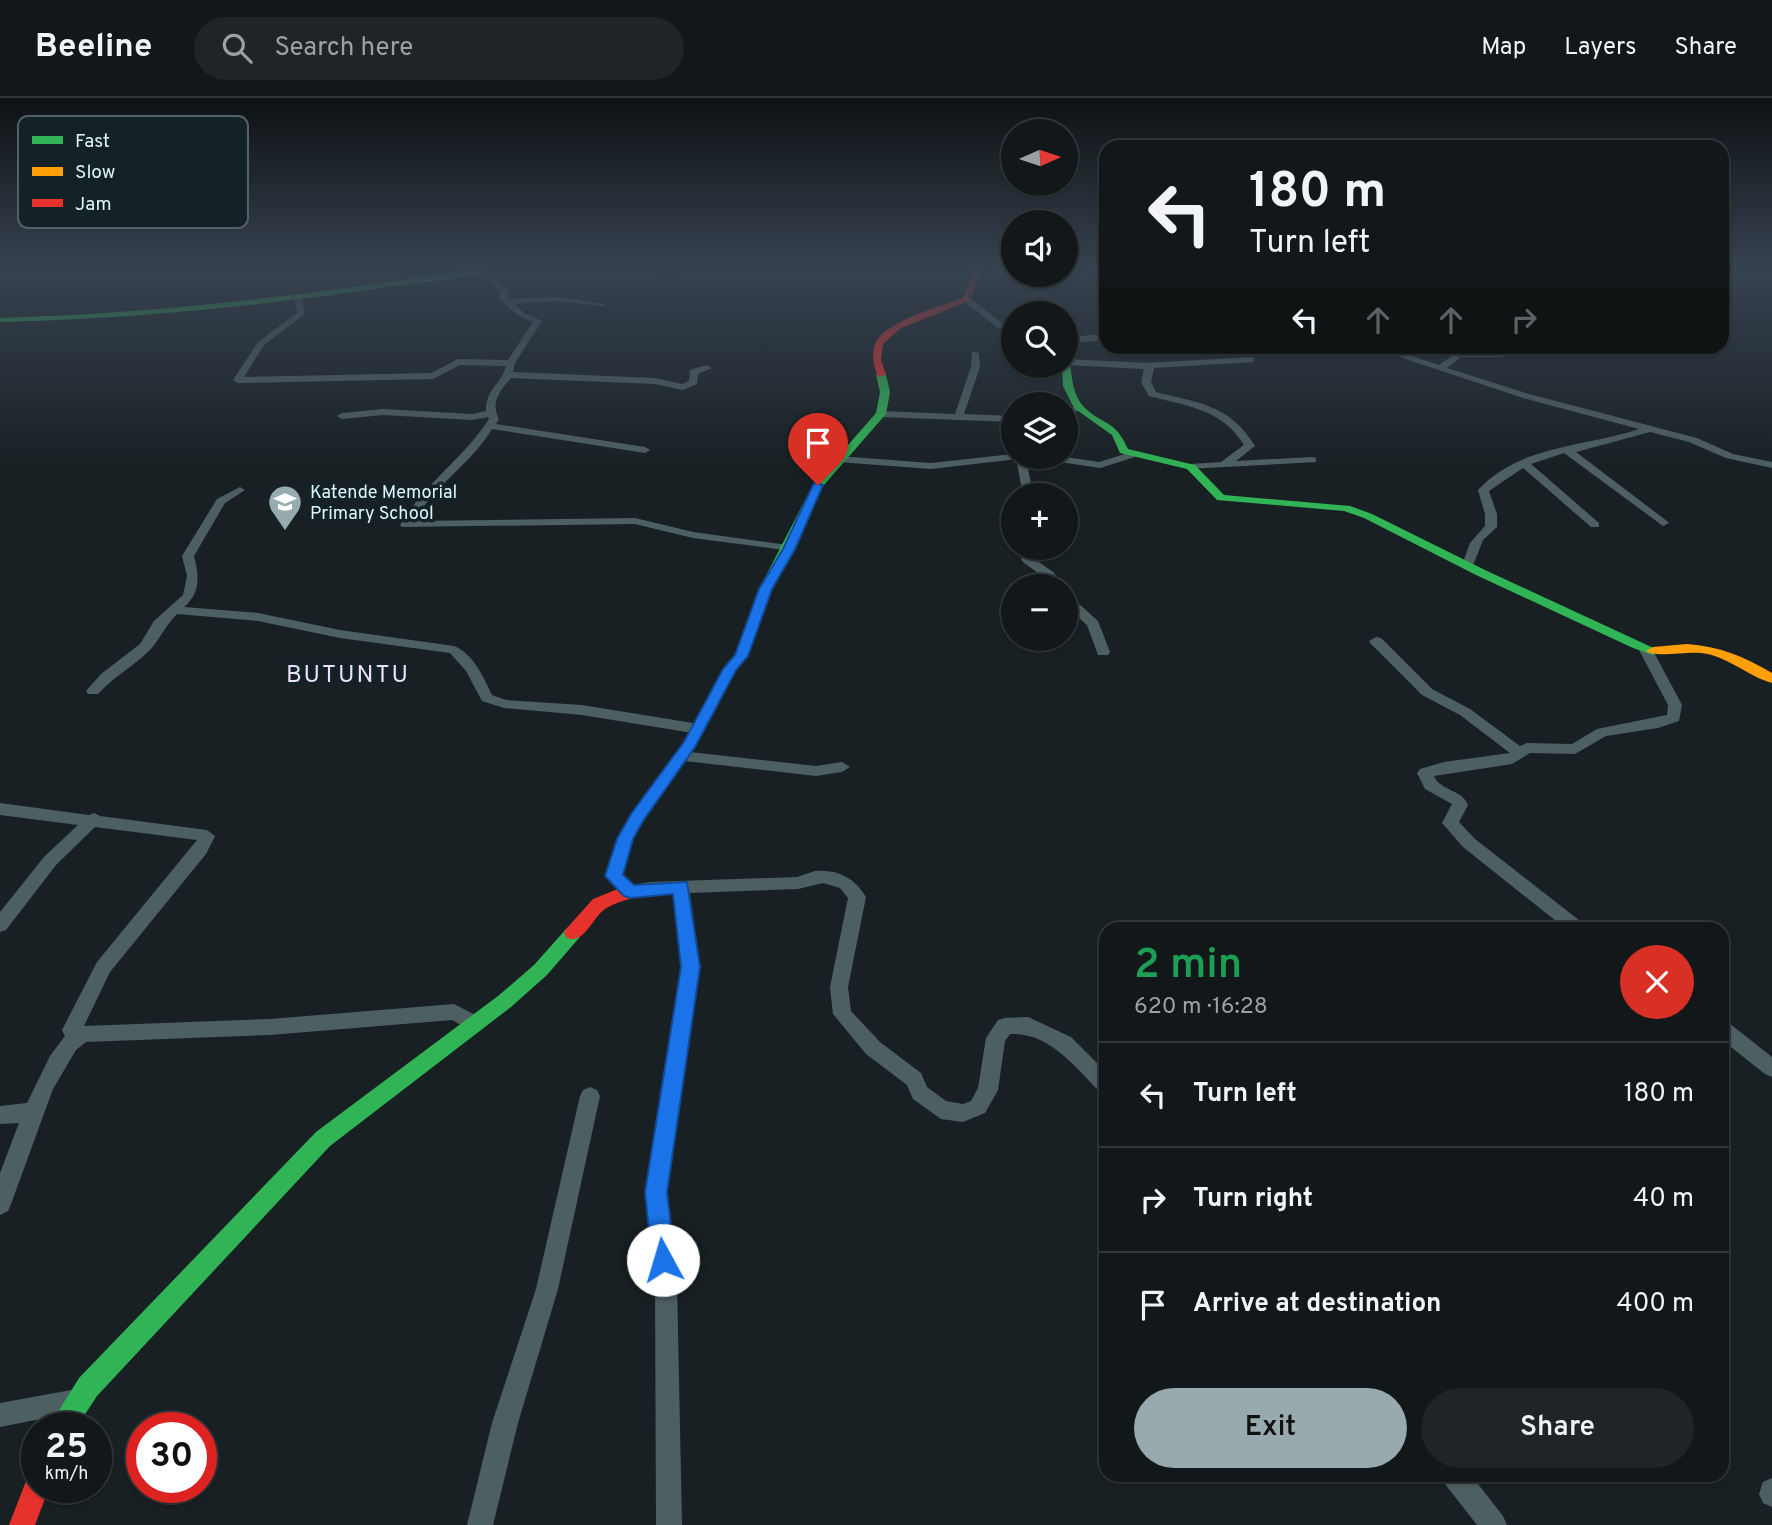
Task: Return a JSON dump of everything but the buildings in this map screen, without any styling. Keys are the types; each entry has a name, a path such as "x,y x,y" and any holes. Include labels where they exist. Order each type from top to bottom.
{"street":[{"path":"270,336 255,349 238,380 433,376 458,362 511,363"},
{"path":"529,336 511,363 508,375 491,397 491,413 494,419 490,426 466,459 417,502 406,526 635,521 693,535 789,549"},
{"path":"72,1412 97,1377 324,1139 531,979 599,904 614,876 625,839 636,818 699,729 730,669 741,656 765,589 789,549 818,485 838,459 881,414 885,392 877,360 882,338 885,336"},
{"path":"1078,339 1099,338"},
{"path":"959,416 961,401 973,381 978,360 975,353"},
{"path":"1398,354 1526,396 1693,440 1730,456 1772,465"},
{"path":"1443,367 1459,354 1503,354"},
{"path":"1078,363 1147,366 1251,359"},
{"path":"1147,366 1150,369 1146,383 1153,394 1212,409 1242,433 1250,446 1225,464"},
{"path":"508,375 655,381 683,387 694,382 693,372 707,368"},
{"path":"342,416 383,412 472,417 491,413"},
{"path":"881,414 1001,418"},
{"path":"1078,414 1116,433 1124,451 1131,455 1176,461 1191,467 1221,498 1346,508 1468,565 1510,589 1606,629 1646,650 1680,646 1715,649 1741,659 1772,679"},
{"path":"490,426 645,450"},
{"path":"1468,565 1474,544 1481,534 1491,527 1491,514 1483,490 1507,471 1526,465 1537,457 1613,441 1648,429"},
{"path":"1567,450 1663,523"},
{"path":"1078,462 1100,465 1131,455"},
{"path":"838,459 916,466 1001,458"},
{"path":"1191,467 1312,460"},
{"path":"1526,465 1595,524"},
{"path":"93,691 106,677 145,647 159,624 189,596 193,576 188,556 207,520 221,501 240,490"},
{"path":"1028,560 1048,574"},
{"path":"174,610 239,614 340,634 444,647 464,658 487,698 504,704 582,710 699,729"},
{"path":"1078,610 1093,624 1103,652"},
{"path":"1376,641 1427,692 1465,712 1519,752"},
{"path":"1568,922 1469,843 1450,824 1461,805 1459,801 1430,785 1425,777 1430,769 1512,759 1527,748 1575,749 1602,732 1674,718 1675,705 1646,650"},
{"path":"681,756 816,771 842,767"},
{"path":"0,808 207,836 200,850 103,967 72,1030 75,1037"},
{"path":"0,925 50,861 94,819"},
{"path":"614,876 631,891"},
{"path":"599,904 631,891 798,883 812,877 827,876 839,879 852,888 857,897 839,987 842,1014 873,1048 914,1079 920,1093 942,1110 963,1113 978,1107 988,1090 996,1038 1006,1026 1028,1024 1064,1044 1099,1078"},
{"path":"669,1525 666,1282 656,1192 691,967 681,887"},
{"path":"0,1203 51,1073 75,1037 93,1032 175,1032 270,1027 454,1012 474,1024"},
{"path":"1729,1034 1772,1068"},
{"path":"480,1525 505,1423 547,1289 590,1097"},
{"path":"0,1115 35,1112"},
{"path":"0,1415 79,1401"},
{"path":"1460,1482 1494,1525"},
{"path":"22,1525 30,1503"}],"traffic: fast":[{"path":"712,704 730,669 741,656 765,589 818,485 881,414 885,392 881,375"},
{"path":"1067,378 1068,386 1079,408 1116,433 1124,451 1191,467 1221,498 1346,508 1653,651"},
{"path":"72,1412 88,1387 323,1139 504,1002 541,970 573,933"}],"traffic: slow":[{"path":"1653,651 1687,648 1715,652 1742,662 1772,679"}],"traffic: jam":[{"path":"881,375 877,360 879,343 887,336"},
{"path":"573,933 599,904 631,891 614,876 625,839 636,818 690,744 712,704"},
{"path":"22,1525 30,1503"}],"place":[{"name":"Katende Memorial Primary School","path":"285,532"}],"district":[{"name":"BUTUNTU","path":"348,674"}],"route":[{"path":"663,1260 656,1192 691,967 681,887 631,891 614,876 625,839 636,818 690,744 730,669 741,656 765,589 789,549 818,485"}]}
